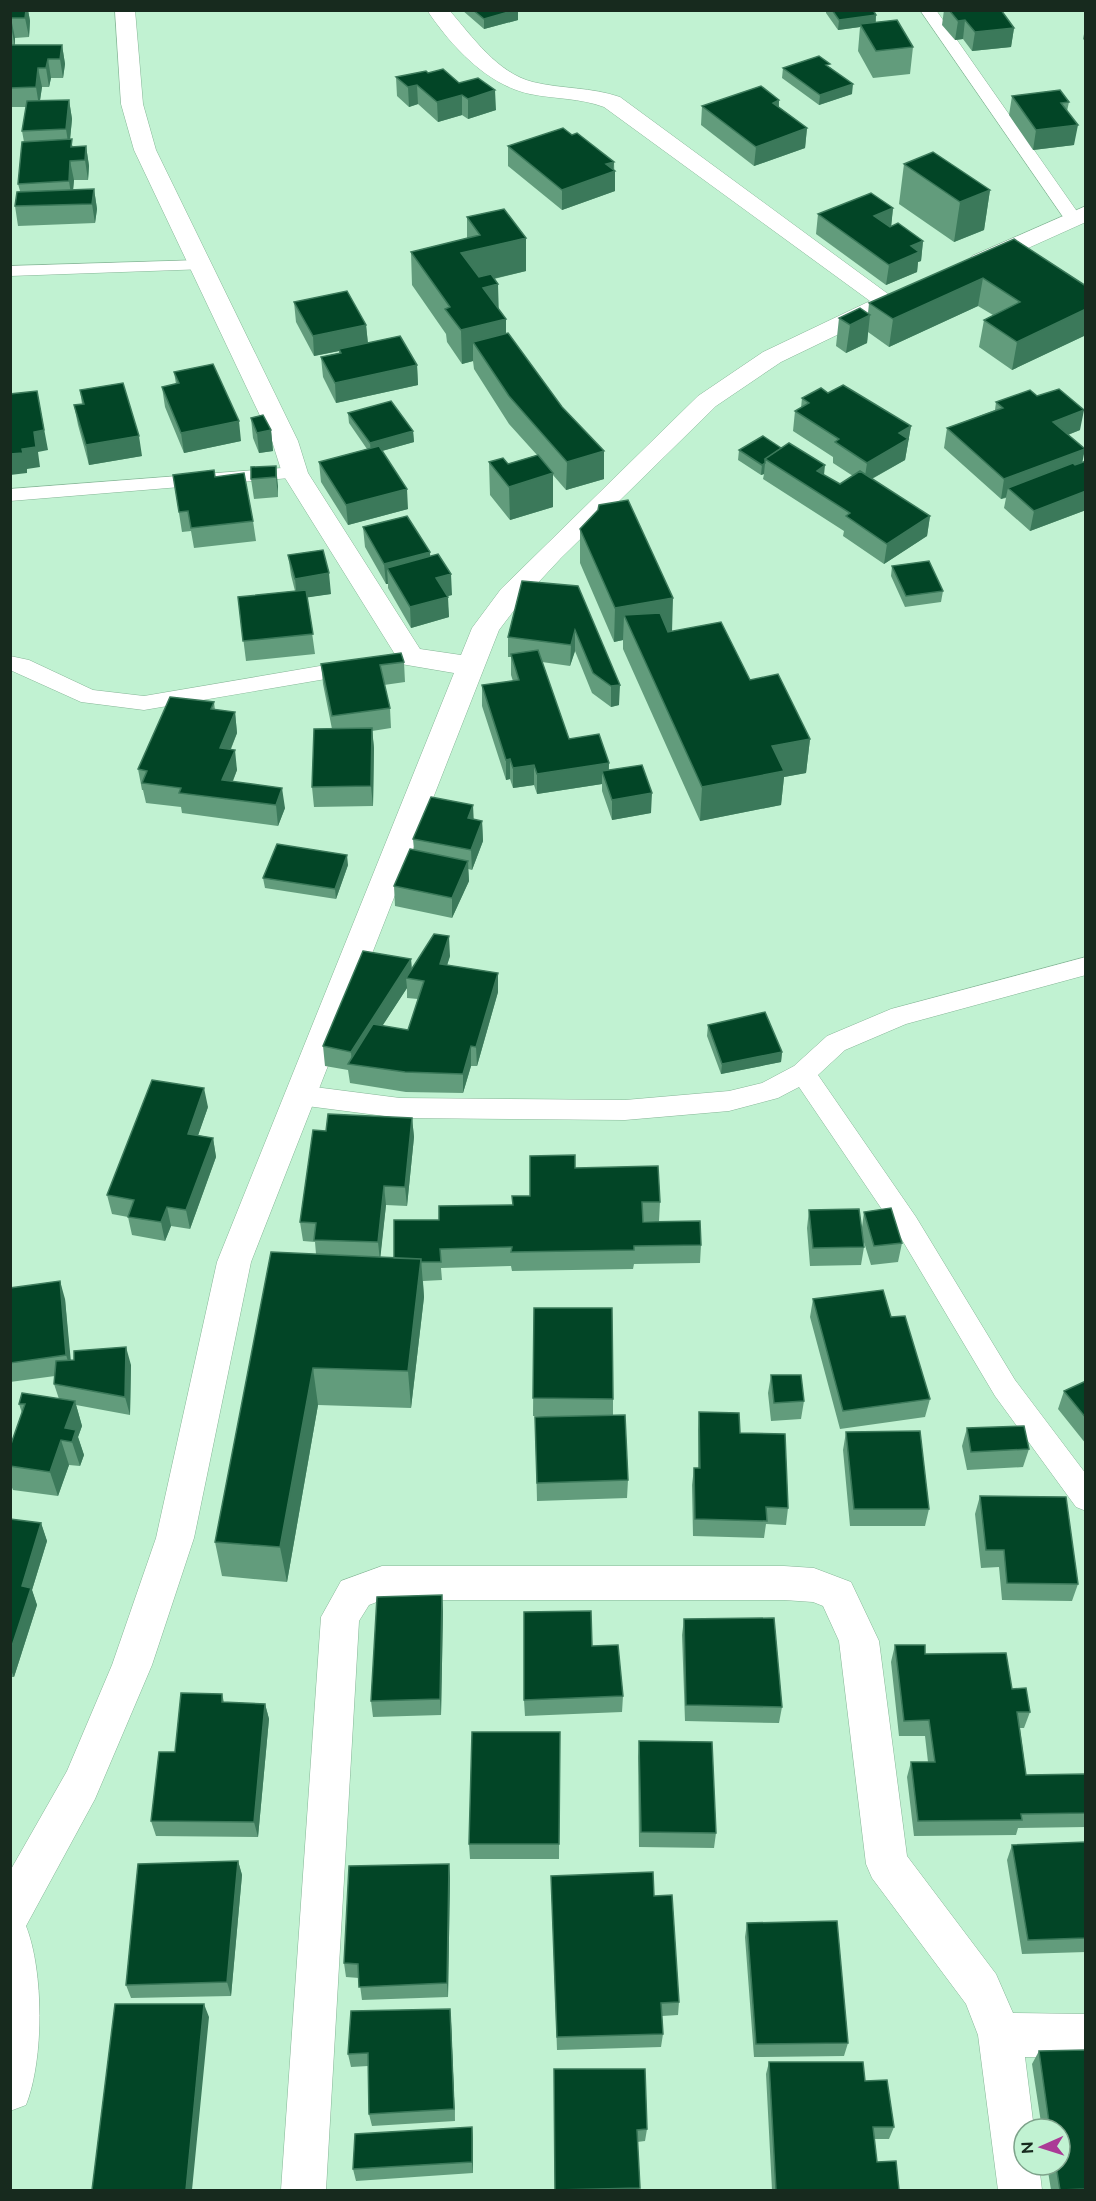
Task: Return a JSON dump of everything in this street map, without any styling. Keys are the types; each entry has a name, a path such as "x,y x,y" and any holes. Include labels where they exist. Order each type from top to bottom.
{"street":[{"path":"125,10 132,104 145,150 285,441 295,473 392,661 470,666"},
{"path":"437,10 489,65 507,80 529,87 595,95 612,102 887,302"},
{"path":"950,274 1080,216"},
{"path":"10,1913 81,1785 132,1665 175,1538 234,1262 486,628 511,596 707,401 772,357 918,288"},
{"path":"303,2190 340,1617 355,1593 382,1583 784,1583 814,1585 837,1594 859,1641 887,1864 981,1989 1000,2036 1020,2190"},
{"path":"10,1940 14,1954 18,2021 10,2089"},
{"path":"1000,2036 1086,2036"}],"lane":[{"path":"928,10 1080,216"},
{"path":"10,271 200,265"},
{"path":"10,495 295,473"},
{"path":"10,663 89,697 144,703 392,661"},
{"path":"299,1095 399,1108 625,1110 729,1101 769,1091 803,1073 836,1043 900,1016 1086,966"},
{"path":"803,1073 907,1225 1005,1388 1086,1498"}],"building":[{"path":"10,10 26,10 25,18 11,18 10,27"},
{"path":"473,10 515,10 484,19"},
{"path":"832,10 873,10 876,15 839,20"},
{"path":"949,10 1001,10 1014,28 975,32 965,20 958,21"},
{"path":"897,20 913,47 876,51 860,24"},
{"path":"10,45 62,45 60,59 48,59 46,68 38,68 36,87 10,88"},
{"path":"819,56 830,64 826,65 853,84 820,95 783,68"},
{"path":"443,69 459,83 478,78 495,90 468,99 462,95 437,102 417,85 408,87 396,77"},
{"path":"761,86 779,100 773,103 807,128 756,147 702,106"},
{"path":"1060,90 1069,102 1061,103 1078,125 1036,130 1012,96"},
{"path":"69,100 66,129 22,131 27,101"},
{"path":"563,128 572,135 577,133 614,162 606,164 615,171 562,190 508,146"},
{"path":"72,139 71,147 86,146 85,160 70,161 69,181 18,184 22,142"},
{"path":"933,152 990,190 960,202 904,164"},
{"path":"94,189 92,204 15,206 17,192"},
{"path":"871,193 893,208 874,216 890,227 898,223 923,241 911,246 919,252 889,265 818,214"},
{"path":"504,209 526,238 461,253 479,277 491,274 498,284 483,288 506,319 461,330 445,309 450,307 411,252 480,235 467,217"},
{"path":"1014,239 1086,286 1086,309 1017,342 984,320 1020,302 983,278 893,319 869,303"},
{"path":"347,291 366,325 313,336 294,302"},
{"path":"860,308 870,315 850,325 839,318"},
{"path":"508,333 562,407 604,451 567,462 509,396 473,342"},
{"path":"400,336 417,365 335,383 321,357 341,353 339,349"},
{"path":"213,364 239,421 181,433 162,387 179,383 174,372"},
{"path":"123,383 139,436 86,445 74,405 84,404 80,390"},
{"path":"843,385 911,426 899,433 908,439 867,463 835,442 839,439 795,411 809,403 802,398 821,388 828,393"},
{"path":"1059,389 1084,410 1053,422 1085,449 1004,479 947,428 1003,408 996,402 1030,390 1037,396"},
{"path":"37,391 44,430 34,432 36,447 22,449 23,453 10,454 10,394"},
{"path":"391,401 413,431 370,443 348,413"},
{"path":"263,415 271,430 257,433 251,418"},
{"path":"763,436 781,448 765,459 762,465 739,450"},
{"path":"789,443 825,465 817,471 840,484 860,471 930,516 887,544 846,516 850,513 765,459"},
{"path":"379,446 407,489 346,505 319,462"},
{"path":"538,455 553,473 509,487 489,462 503,458 508,464"},
{"path":"1086,461 1086,491 1034,511 1008,488 1073,463 1075,465"},
{"path":"276,466 276,477 251,479 251,467"},
{"path":"214,470 215,477 244,473 253,521 191,528 188,511 179,512 173,475"},
{"path":"628,500 673,598 615,608 580,529 598,510 599,505"},
{"path":"407,516 430,552 384,564 363,527"},
{"path":"323,550 329,573 295,579 288,555"},
{"path":"438,554 451,574 436,578 448,597 410,607 387,568"},
{"path":"929,561 943,591 906,596 892,566"},
{"path":"522,581 578,586 620,685 611,686 593,673 575,630 571,645 508,637"},
{"path":"306,590 313,634 243,641 238,597"},
{"path":"660,613 668,632 721,622 750,680 778,674 810,739 772,746 784,771 702,787 624,615"},
{"path":"538,650 569,739 599,734 609,763 537,774 534,765 513,768 510,759 506,760 482,685 519,680 511,654"},
{"path":"401,653 404,662 380,665 390,708 332,716 321,664"},
{"path":"170,697 214,702 211,709 235,712 220,748 235,750 222,780 282,788 276,805 179,793 181,788 142,783 147,771 138,769"},
{"path":"372,728 371,786 312,787 314,729"},
{"path":"642,765 652,793 612,800 602,771"},
{"path":"431,797 473,805 468,818 482,821 471,850 413,839"},
{"path":"277,844 347,855 335,889 263,878"},
{"path":"410,849 468,861 452,898 394,886"},
{"path":"434,934 449,936 440,964 498,973 476,1047 471,1046 463,1074 405,1072 348,1064 373,1024 408,1030 424,981 406,978"},
{"path":"363,951 411,959 351,1052 323,1046"},
{"path":"765,1012 782,1052 722,1064 708,1025"},
{"path":"152,1080 204,1088 188,1134 213,1138 186,1210 167,1207 161,1222 128,1217 134,1200 107,1195"},
{"path":"328,1114 412,1118 405,1187 384,1186 378,1242 314,1240 316,1223 300,1222 313,1130 326,1131"},
{"path":"575,1155 575,1168 658,1166 660,1202 642,1202 643,1222 700,1221 701,1245 634,1246 634,1250 511,1252 512,1247 440,1249 441,1262 394,1258 394,1220 439,1220 439,1206 513,1205 512,1196 530,1196 530,1156"},
{"path":"891,1208 902,1243 874,1246 864,1212"},
{"path":"859,1209 864,1247 813,1248 809,1210"},
{"path":"271,1252 421,1259 408,1371 313,1368 280,1547 215,1542"},
{"path":"60,1281 66,1355 10,1363 10,1288"},
{"path":"883,1290 891,1317 905,1316 930,1399 843,1411 813,1299"},
{"path":"534,1308 612,1308 613,1399 533,1398"},
{"path":"126,1347 125,1397 54,1384 56,1361 74,1360 74,1351"},
{"path":"771,1375 801,1375 804,1401 774,1403"},
{"path":"1086,1381 1086,1418 1064,1391"},
{"path":"22,1393 75,1401 65,1428 76,1430 72,1442 61,1440 50,1472 10,1466 10,1447 25,1404 19,1404"},
{"path":"699,1412 739,1413 740,1433 785,1434 788,1508 766,1507 767,1521 695,1519 694,1468 700,1468"},
{"path":"625,1415 628,1480 537,1483 535,1417"},
{"path":"1024,1426 1029,1449 971,1452 967,1428"},
{"path":"920,1431 929,1509 854,1509 846,1432"},
{"path":"980,1496 1066,1497 1078,1584 1007,1583 1004,1550 986,1550"},
{"path":"10,1519 41,1523 22,1586 31,1588 10,1652"},
{"path":"442,1595 440,1699 371,1701 377,1597"},
{"path":"591,1611 592,1646 618,1645 623,1696 524,1700 524,1612"},
{"path":"774,1618 782,1707 686,1705 684,1619"},
{"path":"895,1645 925,1645 925,1654 1006,1653 1012,1689 1026,1688 1030,1712 1017,1712 1026,1775 1086,1774 1086,1813 1021,1814 1022,1820 918,1821 911,1762 935,1762 929,1720 904,1721"},
{"path":"181,1693 222,1694 222,1702 265,1704 254,1822 151,1821 159,1752 175,1752"},
{"path":"472,1732 560,1732 559,1844 469,1844"},
{"path":"639,1741 712,1742 716,1833 641,1832"},
{"path":"1086,1842 1086,1938 1028,1940 1012,1845"},
{"path":"238,1861 227,1982 126,1985 138,1864"},
{"path":"449,1864 447,1983 359,1987 358,1964 344,1963 349,1866"},
{"path":"653,1872 654,1896 672,1895 679,2002 661,2003 663,2034 557,2037 551,1876"},
{"path":"837,1921 848,2043 756,2044 747,1923"},
{"path":"115,2004 204,2004 186,2190 92,2190"},
{"path":"450,2009 454,2109 369,2114 368,2053 348,2054 351,2011"},
{"path":"1086,2050 1086,2189 1060,2190 1058,2177 1072,2177 1072,2117 1048,2117 1039,2051"},
{"path":"769,2062 863,2062 865,2081 887,2080 894,2127 873,2127 877,2162 896,2161 899,2190 776,2190"},
{"path":"554,2069 645,2069 647,2129 637,2130 640,2188 555,2190"},
{"path":"472,2127 472,2162 353,2169 355,2134"}]}
